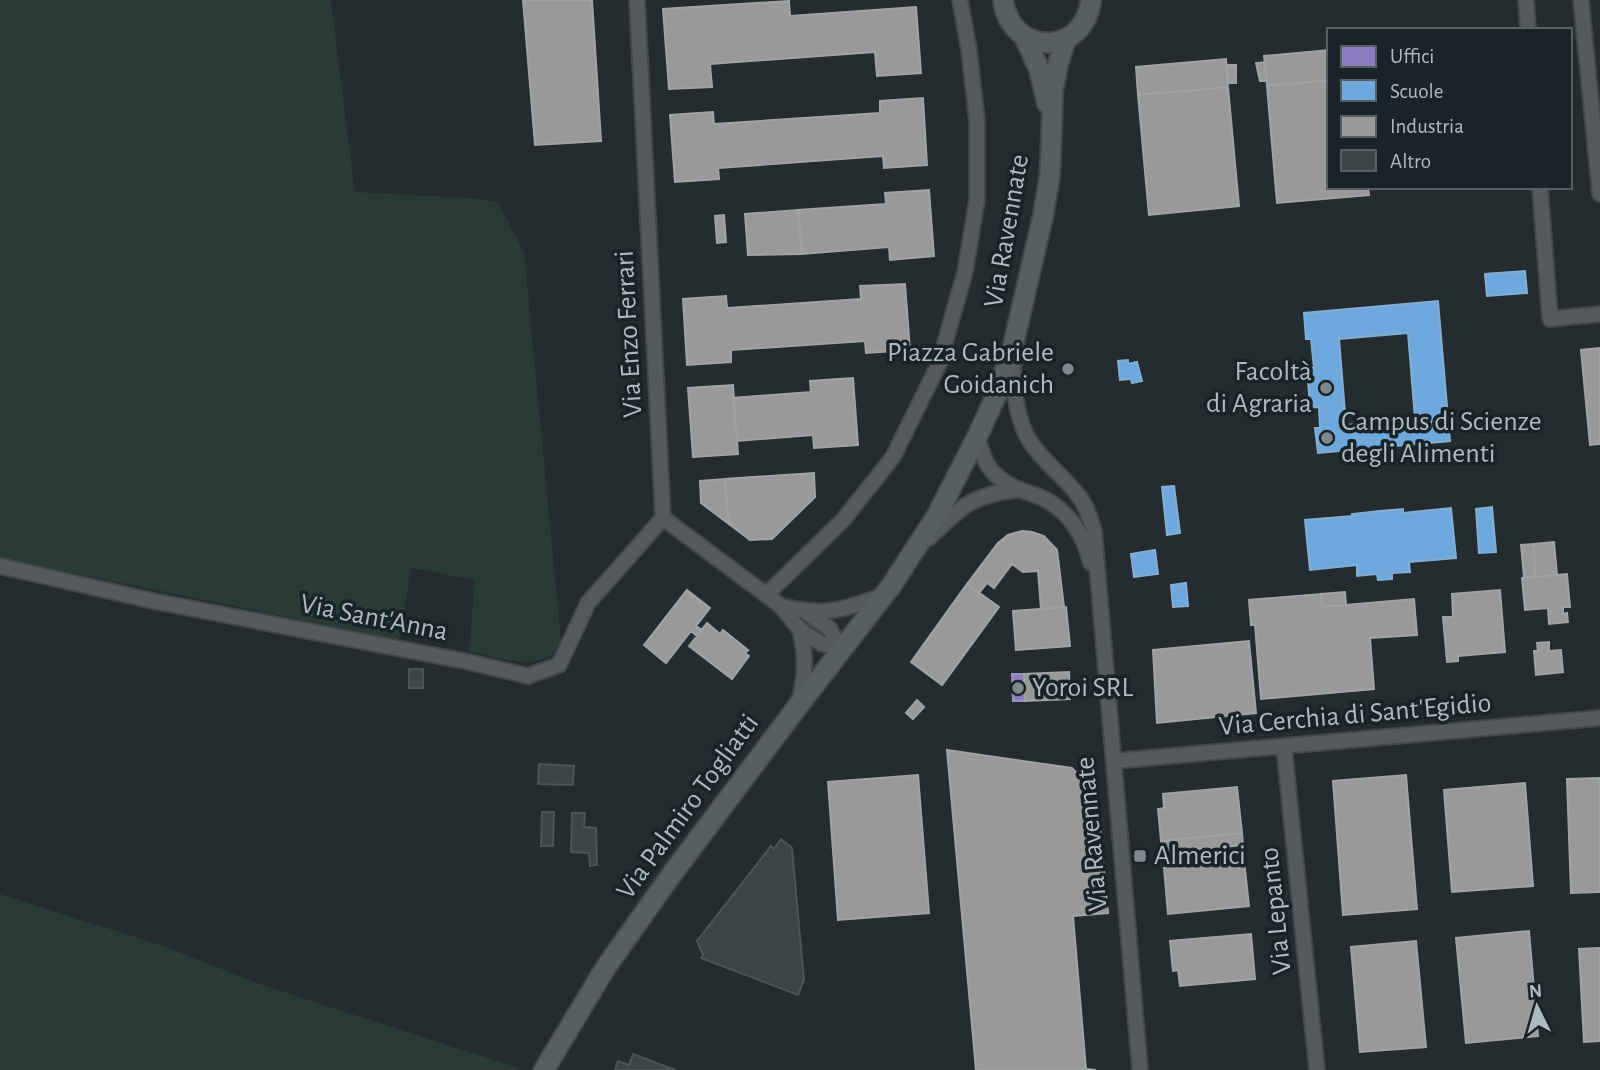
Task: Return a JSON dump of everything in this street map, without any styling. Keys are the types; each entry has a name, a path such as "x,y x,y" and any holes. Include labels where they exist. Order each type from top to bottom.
{"main road":[{"name":"Via Ravennate","path":"999,4 1016,31 1025,38 1039,69 1051,120"},
{"path":"1025,38 1046,43 1066,39 1077,32 1085,22 1094,4"},
{"name":"Via Ravennate","path":"977,437 996,396 1012,350 1043,216 1058,64 1066,39"},
{"name":"Via Palmiro Togliatti","path":"544,1070 606,967 672,874 797,706 888,591 936,517 977,437"}],"street":[{"name":"Via Enzo Ferrari","path":"636,0 663,518"},
{"path":"766,595 843,520 893,457 939,364 965,272 977,200 976,121 969,50 960,0"},
{"path":"1526,0 1528,28"},
{"path":"1581,0 1600,194"},
{"path":"1540,189 1550,319 1600,314"},
{"name":"Via Ravennate","path":"1012,350 1014,391 1025,432 1047,464 1078,495 1087,509 1094,530 1140,1070"},
{"name":"Via Ravennate","path":"977,437 988,466 998,478 1016,490 1055,505 1071,520 1086,544 1099,593"},
{"name":"Via Palmiro Togliatti","path":"888,591 924,543 959,509 980,497 1016,490"},
{"name":"Via Sant'Anna","path":"0,566 153,601 469,662 528,676 559,665 588,603 663,518"},
{"path":"663,518 781,606 800,630 820,643 841,649"},
{"path":"781,606 805,612 832,612 888,591"},
{"path":"805,612 829,628 841,649"},
{"path":"797,706 804,683 805,666 800,630"},
{"name":"Via Cerchia di Sant'Egidio","path":"1114,761 1600,718"},
{"name":"Via Lepanto","path":"1284,747 1317,1070"}],"green space":[{"path":"0,0 331,0 355,192 498,202 524,252 561,640 552,654 544,659 523,661 469,651 475,580 411,568 399,640 0,558"},
{"path":"0,894 166,947 265,986 519,1068 0,1070"}],"building: Uffici":[{"path":"1012,674 1024,674 1025,701 1013,701"}],"building: Scuole":[{"path":"1525,271 1527,293 1487,296 1485,274"},
{"name":"Facoltà di Agraria","path":"1438,301 1450,441 1318,453 1315,428 1320,428 1319,407 1310,408 1307,368 1314,368 1311,339 1306,339 1304,313","holes":["1408,333 1415,419 1346,425 1339,339"]},
{"path":"1128,360 1128,364 1137,362 1142,381 1132,383 1131,379 1120,380 1118,361"},
{"path":"1174,486 1180,533 1167,535 1162,487"},
{"path":"1492,507 1496,552 1479,553 1476,509"},
{"path":"1451,508 1456,558 1409,562 1410,572 1392,573 1392,579 1378,580 1377,574 1357,576 1357,565 1310,570 1305,520 1403,509 1403,513"},
{"path":"1155,550 1158,574 1134,577 1131,554"},
{"path":"1186,583 1188,606 1173,607 1171,585"}],"building: Industria":[{"path":"523,0 592,0 601,141 535,145"},
{"path":"789,1 790,16 916,7 921,73 877,76 875,52 710,64 712,87 669,89 663,9"},
{"path":"1327,50 1327,80 1267,86 1264,56"},
{"path":"1226,59 1228,87 1138,95 1136,67"},
{"path":"1265,62 1266,80 1260,81 1256,63"},
{"path":"1227,65 1236,65 1236,83 1228,83"},
{"path":"1327,80 1327,189 1368,189 1369,195 1277,203 1267,86"},
{"path":"1228,87 1239,206 1149,215 1138,95"},
{"path":"923,98 927,165 884,168 883,156 718,168 719,179 675,182 670,115 713,112 714,124 880,113 880,101"},
{"path":"929,190 934,256 890,260 889,247 802,254 798,210 886,204 885,193"},
{"path":"798,210 802,254 748,255 745,214"},
{"path":"724,215 726,242 717,243 715,216"},
{"path":"905,284 910,350 866,353 865,341 731,350 731,362 687,365 683,299 726,296 727,308 861,299 860,286"},
{"path":"1600,348 1600,444 1590,445 1581,350"},
{"path":"853,378 858,445 814,448 813,435 737,441 733,398 811,392 810,381"},
{"path":"733,385 738,454 693,457 688,388"},
{"path":"814,473 815,497 772,539 750,540 729,524 725,479"},
{"path":"725,479 729,524 701,503 700,481"},
{"path":"1022,531 1044,536 1057,550 1064,607 1041,609 1038,571 1023,572 1012,564 994,588 987,583 979,593 967,584 998,543 1008,535"},
{"path":"1554,542 1557,575 1535,577 1534,544"},
{"path":"1534,544 1535,577 1524,577 1521,545"},
{"path":"1567,574 1570,607 1563,607 1563,614 1567,613 1568,622 1549,624 1548,608 1525,610 1522,578"},
{"path":"967,584 999,607 942,685 911,662"},
{"path":"687,590 710,608 696,626 702,630 697,636 691,631 666,663 644,645"},
{"path":"1500,590 1505,652 1458,656 1458,661 1447,662 1443,617 1453,617 1452,594"},
{"path":"1345,592 1346,605 1322,607 1321,594"},
{"path":"1321,594 1322,607 1414,599 1417,635 1370,638 1374,689 1261,699 1255,625 1251,625 1249,600"},
{"path":"1066,607 1070,646 1016,650 1013,611"},
{"path":"707,623 720,634 723,630 748,650 745,653 749,656 732,679 689,646"},
{"path":"1249,641 1256,713 1157,723 1153,650"},
{"path":"1549,642 1549,651 1561,650 1563,672 1536,675 1534,651 1538,651 1537,643"},
{"path":"1069,672 1070,699 1025,701 1024,674"},
{"path":"917,700 924,707 913,719 906,713"},
{"path":"947,750 1072,768 1097,795 1108,913 1073,916 1086,1069 1096,1070 976,1070"},
{"path":"918,775 929,913 838,920 828,782"},
{"path":"1406,775 1417,909 1343,915 1333,781"},
{"path":"1600,778 1600,892 1571,893 1567,779"},
{"path":"1525,783 1533,886 1452,892 1444,790"},
{"path":"1237,787 1242,833 1161,841 1158,809 1164,808 1163,794"},
{"path":"1242,833 1243,845 1162,853 1161,841"},
{"path":"1244,860 1249,906 1168,914 1164,868"},
{"path":"1529,931 1538,1036 1466,1043 1456,938"},
{"path":"1251,934 1255,979 1180,986 1178,970 1173,971 1170,941"},
{"path":"1416,941 1426,1047 1360,1052 1351,947"},
{"path":"1600,948 1600,1041 1584,1042 1579,949"}],"building: Altro":[{"path":"409,669 423,669 423,688 409,688"},
{"path":"539,764 574,766 573,785 538,784"},
{"path":"542,812 554,812 553,846 541,846"},
{"path":"572,813 585,813 584,827 596,828 597,865 590,866 589,853 571,852"},
{"path":"781,839 792,848 804,980 798,995 701,958 703,955 697,941 771,846 774,849"},
{"path":"633,1054 675,1070 615,1070 618,1061 629,1065"}],"place":[{"name":"Piazza Gabriele Goidanich","path":"1068,369"},
{"name":"Facoltà di Agraria","path":"1326,388"},
{"name":"Campus di Scienze degli Alimenti","path":"1327,438"},
{"name":"Yoroi SRL","path":"1018,688"},
{"name":"Almerici","path":"1140,856"}]}
